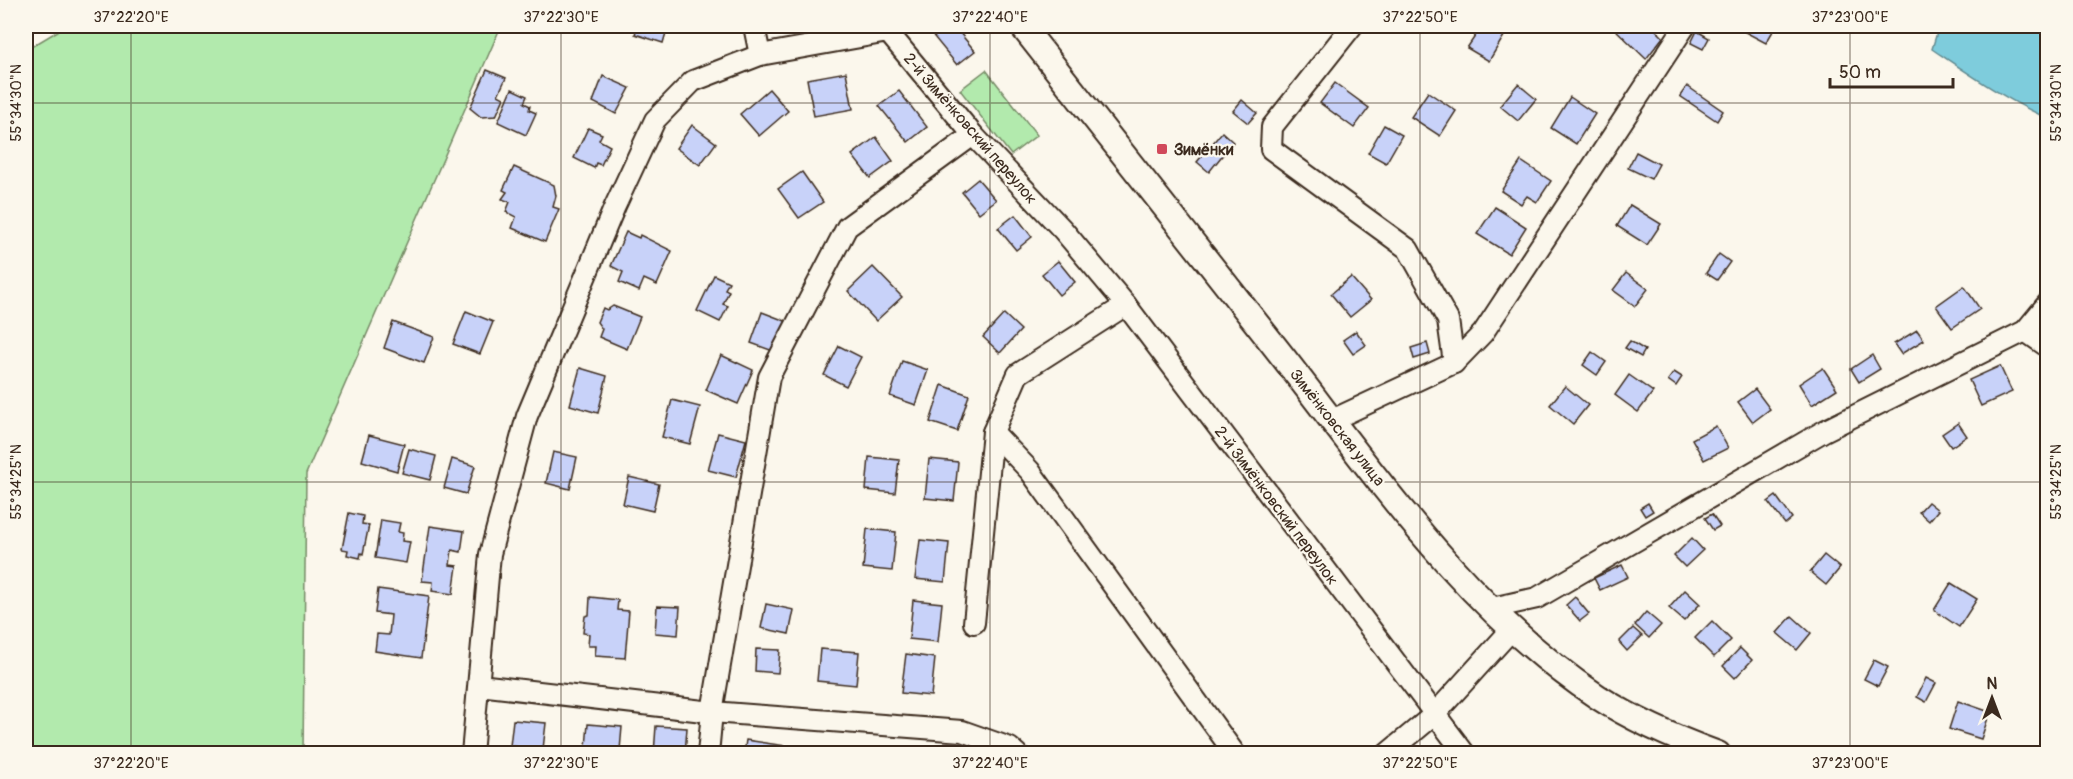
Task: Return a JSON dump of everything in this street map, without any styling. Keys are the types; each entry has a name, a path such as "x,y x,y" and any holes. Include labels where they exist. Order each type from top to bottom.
{"main road":[{"name":"Зимёнковская улица","path":"1022,26 1434,549 1512,629 1599,698 1651,726 1718,753"}],"street":[{"path":"754,26 760,56"},
{"path":"1352,26 1272,127 1271,149 1408,249 1448,320 1454,363"},
{"path":"1332,420 1454,363 1483,333 1685,26"},
{"name":"2-й Зимёнковский переулок","path":"472,753 490,554 527,416 615,206 655,120 693,81 760,56 888,32 973,135 1063,230 1126,305 1465,753"},
{"path":"708,753 712,712 769,377 847,227 973,135"},
{"path":"1492,608 1537,598 1824,431 2025,331 2048,303"},
{"path":"974,623 993,432 1018,374 1126,305"},
{"path":"2025,331 2048,347"},
{"path":"993,432 1030,471 1235,753"},
{"path":"1388,753 1435,714 1512,629"},
{"path":"479,685 712,712 962,731 1010,748 1017,753"}],"green space":[{"path":"66,26 501,26 306,474 303,753 26,753 26,50"},
{"path":"986,70 1037,135 1011,155 960,90"}],"water":[{"path":"1939,26 2047,26 2047,118 2002,95 1932,49"}],"building":[{"path":"638,26 668,26 663,43 635,34"},
{"path":"938,26 954,26 975,51 957,65 930,32"},
{"path":"1482,26 1488,26 1504,36 1489,61 1467,48"},
{"path":"1612,26 1652,26 1663,37 1646,59"},
{"path":"1749,26 1776,26 1766,43 1745,32"},
{"path":"1697,31 1709,38 1703,49 1691,43"},
{"path":"487,70 506,78 498,95 504,98 496,116 481,117 470,108"},
{"path":"846,72 853,109 814,116 807,79"},
{"path":"603,76 630,88 616,114 593,102"},
{"path":"1335,83 1369,108 1354,128 1320,103"},
{"path":"1518,84 1536,99 1518,121 1500,106"},
{"path":"1687,86 1723,111 1717,121 1680,96"},
{"path":"512,89 527,96 524,103 530,106 529,110 536,113 526,135 498,122"},
{"path":"769,89 788,111 759,136 740,114"},
{"path":"899,91 927,127 908,142 879,106"},
{"path":"1428,92 1456,111 1440,136 1411,117"},
{"path":"1570,97 1595,114 1576,144 1551,128"},
{"path":"1242,100 1257,113 1248,123 1233,111"},
{"path":"692,125 716,143 700,165 676,148"},
{"path":"1384,125 1402,135 1386,163 1368,153"},
{"path":"588,128 602,134 599,140 610,146 601,165 596,163 594,168 574,158"},
{"path":"1222,132 1233,142 1209,172 1197,162"},
{"path":"876,137 893,161 870,178 852,155"},
{"path":"1636,152 1659,164 1651,179 1628,168"},
{"path":"1521,161 1551,181 1537,202 1527,196 1521,204 1501,191"},
{"path":"514,167 554,185 556,196 553,207 559,209 545,242 512,228 516,217 506,212 510,202 502,199 507,192 503,190"},
{"path":"802,172 823,202 799,218 778,189"},
{"path":"978,179 996,200 979,213 962,192"},
{"path":"1630,205 1661,224 1647,245 1617,226"},
{"path":"1495,207 1526,227 1509,254 1477,234"},
{"path":"1015,215 1032,237 1016,250 998,228"},
{"path":"626,232 639,238 640,235 672,251 657,285 644,279 639,291 619,282 623,272 611,266"},
{"path":"1719,254 1730,262 1717,280 1706,273"},
{"path":"1058,261 1075,282 1059,295 1042,274"},
{"path":"873,267 902,297 876,321 848,291"},
{"path":"1626,273 1648,289 1635,306 1613,290"},
{"path":"714,275 729,282 725,289 729,291 723,304 728,306 720,322 697,311"},
{"path":"1351,277 1371,300 1350,317 1331,294"},
{"path":"1964,286 1980,309 1952,328 1936,306"},
{"path":"613,306 640,317 627,349 599,337 602,329 597,322 603,308 607,310"},
{"path":"466,311 493,322 480,354 453,344"},
{"path":"762,312 788,322 776,352 751,343"},
{"path":"1004,314 1021,330 1000,353 983,337"},
{"path":"393,322 434,337 424,363 384,348"},
{"path":"1917,330 1924,340 1901,354 1894,344"},
{"path":"1356,331 1366,345 1353,354 1343,340"},
{"path":"1630,341 1645,350 1641,357 1625,348"},
{"path":"1427,343 1430,354 1414,359 1411,348"},
{"path":"839,346 861,357 846,386 824,375"},
{"path":"1592,352 1606,362 1597,375 1583,365"},
{"path":"721,355 753,370 738,404 706,390"},
{"path":"1872,355 1880,369 1859,382 1851,369"},
{"path":"902,361 928,370 916,405 890,396"},
{"path":"2000,366 2012,392 1981,406 1969,380"},
{"path":"580,368 607,376 598,413 570,405"},
{"path":"1823,368 1837,389 1812,405 1799,384"},
{"path":"1674,372 1682,377 1676,386 1668,380"},
{"path":"1629,375 1653,392 1638,412 1615,395"},
{"path":"942,385 969,395 957,431 930,422"},
{"path":"1565,386 1588,405 1573,424 1550,405"},
{"path":"1755,389 1770,409 1753,422 1738,402"},
{"path":"672,400 700,407 690,444 662,437"},
{"path":"1958,423 1967,436 1951,447 1942,434"},
{"path":"1716,426 1728,448 1704,460 1692,439"},
{"path":"718,433 746,440 736,477 708,470"},
{"path":"369,435 404,444 397,471 362,461"},
{"path":"409,449 436,456 430,480 402,473"},
{"path":"553,452 577,457 570,489 546,483"},
{"path":"869,457 899,460 895,493 866,490"},
{"path":"452,459 475,466 466,494 444,488"},
{"path":"929,459 958,462 954,501 925,498"},
{"path":"629,477 659,484 653,511 623,504"},
{"path":"1776,496 1792,518 1785,524 1768,502"},
{"path":"1928,502 1938,510 1929,521 1919,512"},
{"path":"1648,503 1653,511 1645,516 1640,508"},
{"path":"349,513 363,516 362,524 369,525 363,554 361,553 360,558 347,555 348,550 342,549"},
{"path":"1712,514 1720,526 1713,530 1705,518"},
{"path":"381,520 400,523 398,532 403,533 402,541 410,542 406,563 375,558"},
{"path":"430,526 464,531 461,552 452,550 450,565 457,566 453,594 432,591 433,582 422,581"},
{"path":"867,529 896,532 892,571 863,568"},
{"path":"1692,538 1703,550 1685,567 1674,556"},
{"path":"920,540 949,543 945,582 915,579"},
{"path":"1824,555 1840,568 1826,585 1810,572"},
{"path":"1622,565 1628,577 1600,590 1594,578"},
{"path":"1951,583 1977,599 1959,627 1934,610"},
{"path":"378,589 429,596 421,658 375,651 377,634 389,635 391,615 375,613"},
{"path":"1685,590 1700,604 1684,621 1669,608"},
{"path":"590,597 618,600 617,610 629,611 625,658 595,656 596,646 588,646 589,634 583,633 585,616 589,615"},
{"path":"1575,597 1589,614 1580,621 1566,605"},
{"path":"913,600 942,603 938,642 909,639"},
{"path":"766,604 794,610 789,634 761,628"},
{"path":"657,606 680,607 678,635 655,633"},
{"path":"1646,612 1661,625 1649,638 1635,625"},
{"path":"1792,616 1811,633 1797,650 1777,633"},
{"path":"1712,621 1731,640 1714,657 1695,638"},
{"path":"1633,628 1642,636 1627,651 1619,642"},
{"path":"1740,648 1752,660 1735,678 1723,666"},
{"path":"756,649 780,650 778,673 755,671"},
{"path":"820,649 859,652 856,685 817,681"},
{"path":"906,654 935,658 931,696 901,693"},
{"path":"1874,660 1888,667 1878,686 1864,679"},
{"path":"1926,678 1936,683 1926,702 1917,697"},
{"path":"1958,701 1990,712 1981,739 1949,729"},
{"path":"513,720 546,723 543,749 510,746"},
{"path":"588,724 622,727 620,750 586,747"},
{"path":"656,726 687,728 685,754 654,754"},
{"path":"746,740 785,746 784,754 744,754"}],"place":[{"name":"Зимёнки","path":"1162,149"}]}
